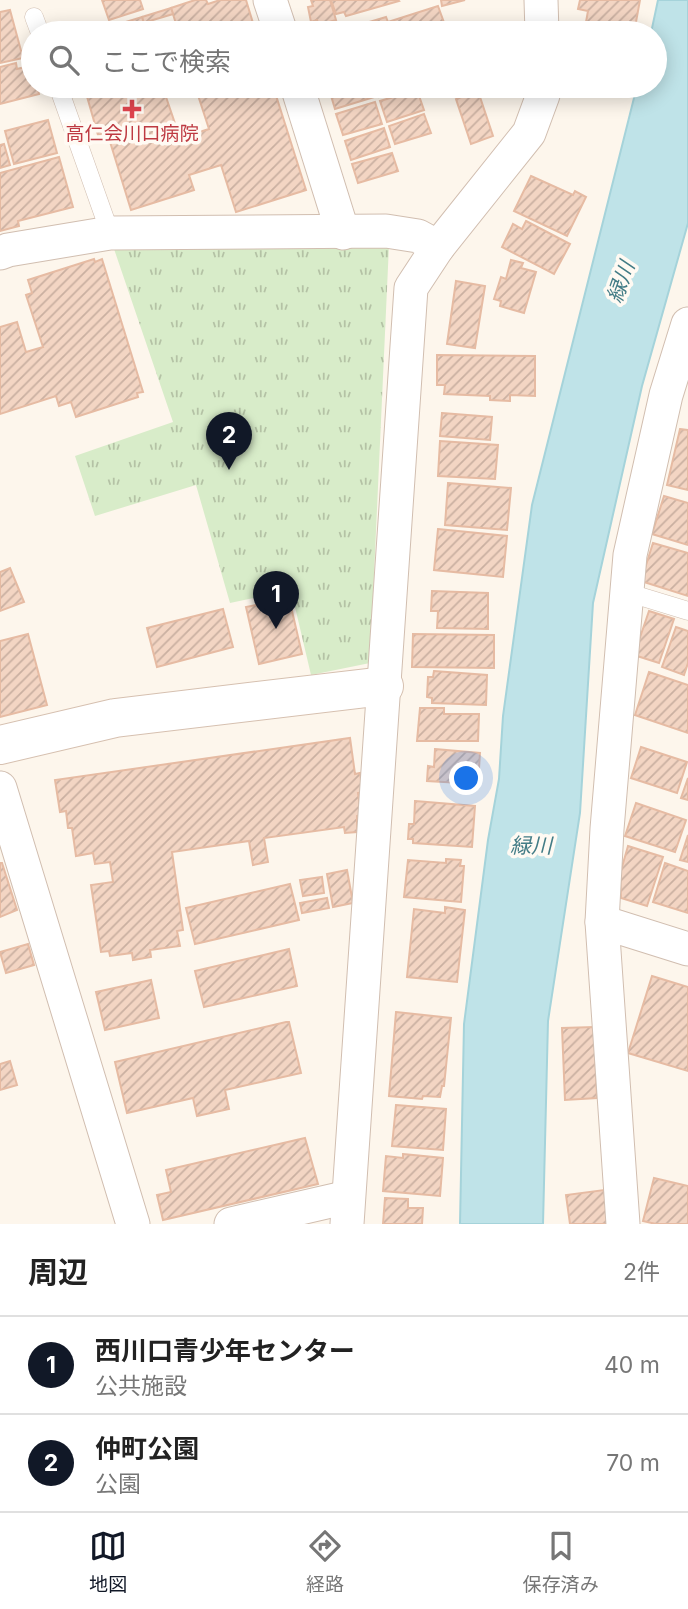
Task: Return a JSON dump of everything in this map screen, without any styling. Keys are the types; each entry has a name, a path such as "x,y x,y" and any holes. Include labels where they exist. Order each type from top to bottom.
{"street":[{"path":"270,0 277,21"},
{"path":"541,0 541,21"},
{"path":"301,98 344,233"},
{"path":"231,1224 348,1211 411,288 438,247 529,133 542,98"},
{"path":"0,253 110,233 386,231 418,236 438,247"},
{"path":"623,1224 602,922 630,555 677,398 688,324"},
{"path":"0,745 115,718 384,685"},
{"path":"0,788 133,1224"},
{"path":"602,922 688,949"}],"lane":[{"path":"62,98 110,233"},
{"path":"626,592 688,611"}],"green space":[{"path":"389,245 370,663 311,675 291,590 230,603 196,485 95,516 75,456 173,422 113,246"}],"water":[{"name":"緑川","path":"658,0 688,0 688,223 642,386 593,603 580,813 548,1021 543,1224 460,1224 464,1024 488,840 499,779 503,716 532,505 634,98 667,98 667,21 654,21"}],"building":[{"path":"102,0 140,0 143,9 109,20"},
{"path":"195,0 206,0 208,4 220,0 246,0 252,21 175,21 171,8"},
{"path":"311,0 330,0 336,20 311,21 308,7 313,6"},
{"path":"331,0 399,1 346,16 344,12 336,14"},
{"path":"441,0 465,0 442,6"},
{"path":"580,0 640,0 636,21 586,21 588,11 578,9"},
{"path":"438,6 443,21 391,21"},
{"path":"171,8 173,14 150,21 143,21 142,17"},
{"path":"10,10 21,58 0,63 0,12"},
{"path":"16,63 17,69 21,68 21,98 23,98 0,104 0,67"},
{"path":"87,98 166,98 180,138 209,129 199,98 277,98 306,190 236,212 221,165 189,175 194,190 131,210 107,132 98,135"},
{"path":"332,98 371,98 335,109"},
{"path":"390,98 420,98 424,110 387,122 380,101"},
{"path":"480,98 493,136 471,144 456,99"},
{"path":"375,102 382,124 343,135 336,114"},
{"path":"424,114 431,133 395,144 389,126"},
{"path":"48,120 57,153 14,164 5,131"},
{"path":"384,128 390,147 351,160 345,141"},
{"path":"4,144 10,165 0,168 0,145"},
{"path":"392,153 398,171 358,183 352,164"},
{"path":"59,157 73,207 18,221 19,226 0,231 0,173"},
{"path":"531,176 573,195 575,191 586,197 567,236 514,211"},
{"path":"526,221 570,244 554,274 502,247 513,224 522,229"},
{"path":"94,259 95,262 102,259 143,392 137,393 138,397 76,417 71,402 59,406 56,396 0,414 0,327 17,322 26,352 43,347 26,295 32,293 28,280"},
{"path":"511,260 523,263 521,268 536,272 524,313 500,306 501,301 494,299 501,277 506,279"},
{"path":"456,281 485,286 475,348 447,344"},
{"path":"437,355 535,356 535,396 510,395 510,401 490,400 490,396 444,394 445,385 437,385"},
{"path":"442,413 492,417 490,440 440,436"},
{"path":"680,429 688,430 688,490 667,485"},
{"path":"440,441 498,445 495,479 438,476"},
{"path":"448,483 511,488 507,530 445,525"},
{"path":"664,496 688,503 688,545 652,534"},
{"path":"438,529 507,536 503,577 434,570"},
{"path":"653,543 688,553 688,596 641,581"},
{"path":"10,568 24,602 0,611 0,572"},
{"path":"432,591 488,593 488,629 437,628 438,611 431,611"},
{"path":"289,598 302,654 259,664 246,607"},
{"path":"223,609 233,647 157,667 147,628"},
{"path":"649,611 674,619 659,663 634,655"},
{"path":"676,627 688,631 688,663 684,675 662,667"},
{"path":"28,634 47,705 0,717 0,641"},
{"path":"413,634 494,635 494,668 412,667"},
{"path":"434,671 487,675 486,705 432,703 432,698 427,697 428,677 433,677"},
{"path":"649,672 688,685 688,733 635,715"},
{"path":"420,708 444,708 444,714 479,714 478,741 417,741"},
{"path":"350,738 355,774 360,773 363,792 358,793 361,815 357,816 357,832 345,833 344,827 264,838 268,862 253,865 249,841 172,852 183,930 177,931 180,946 150,950 151,957 133,960 132,953 110,956 109,951 101,952 91,885 113,882 110,862 95,864 93,853 76,856 72,828 68,828 66,811 60,812 55,780"},
{"path":"641,747 687,762 677,793 631,778"},
{"path":"435,749 480,753 478,784 427,781 428,766 434,767"},
{"path":"688,778 688,800 681,798"},
{"path":"415,801 475,806 472,847 413,843 413,839 408,839 409,824 414,824"},
{"path":"636,803 686,820 675,852 625,836"},
{"path":"688,835 688,862 680,860"},
{"path":"628,846 663,857 647,906 621,898 620,874"},
{"path":"446,859 461,860 460,866 464,866 461,902 404,897 408,860 446,863"},
{"path":"0,863 17,910 0,917"},
{"path":"665,863 688,871 688,913 653,902"},
{"path":"347,870 353,903 333,907 327,874"},
{"path":"322,877 324,893 303,896 300,880"},
{"path":"290,884 299,920 195,944 186,908"},
{"path":"327,898 329,908 302,913 300,903"},
{"path":"445,907 465,910 457,982 407,977 414,909 445,913"},
{"path":"28,944 34,965 6,973 0,952"},
{"path":"289,949 297,986 204,1007 195,971"},
{"path":"652,976 688,987 688,1071 628,1053"},
{"path":"151,980 159,1018 105,1030 96,992"},
{"path":"396,1012 451,1018 444,1086 440,1097 423,1096 422,1099 389,1096"},
{"path":"289,1022 301,1073 225,1090 229,1109 197,1116 193,1098 127,1113 115,1062"},
{"path":"594,1027 597,1098 565,1100 562,1028"},
{"path":"10,1061 17,1085 0,1090 0,1064"},
{"path":"396,1105 446,1109 443,1150 392,1146"},
{"path":"305,1138 318,1184 163,1220 157,1195 171,1192 166,1170"},
{"path":"403,1154 443,1158 440,1196 383,1191 386,1156 403,1158"},
{"path":"654,1178 688,1186 688,1224 656,1224 643,1221"},
{"path":"604,1190 609,1224 570,1224 566,1195"},
{"path":"385,1198 408,1199 408,1208 423,1208 422,1224 383,1224"}],"place":[{"name":"高仁会川口病院","path":"132,109"},
{"name":"仲町公園","path":"229,470"},
{"name":"西川口青少年センター","path":"276,629"}]}
